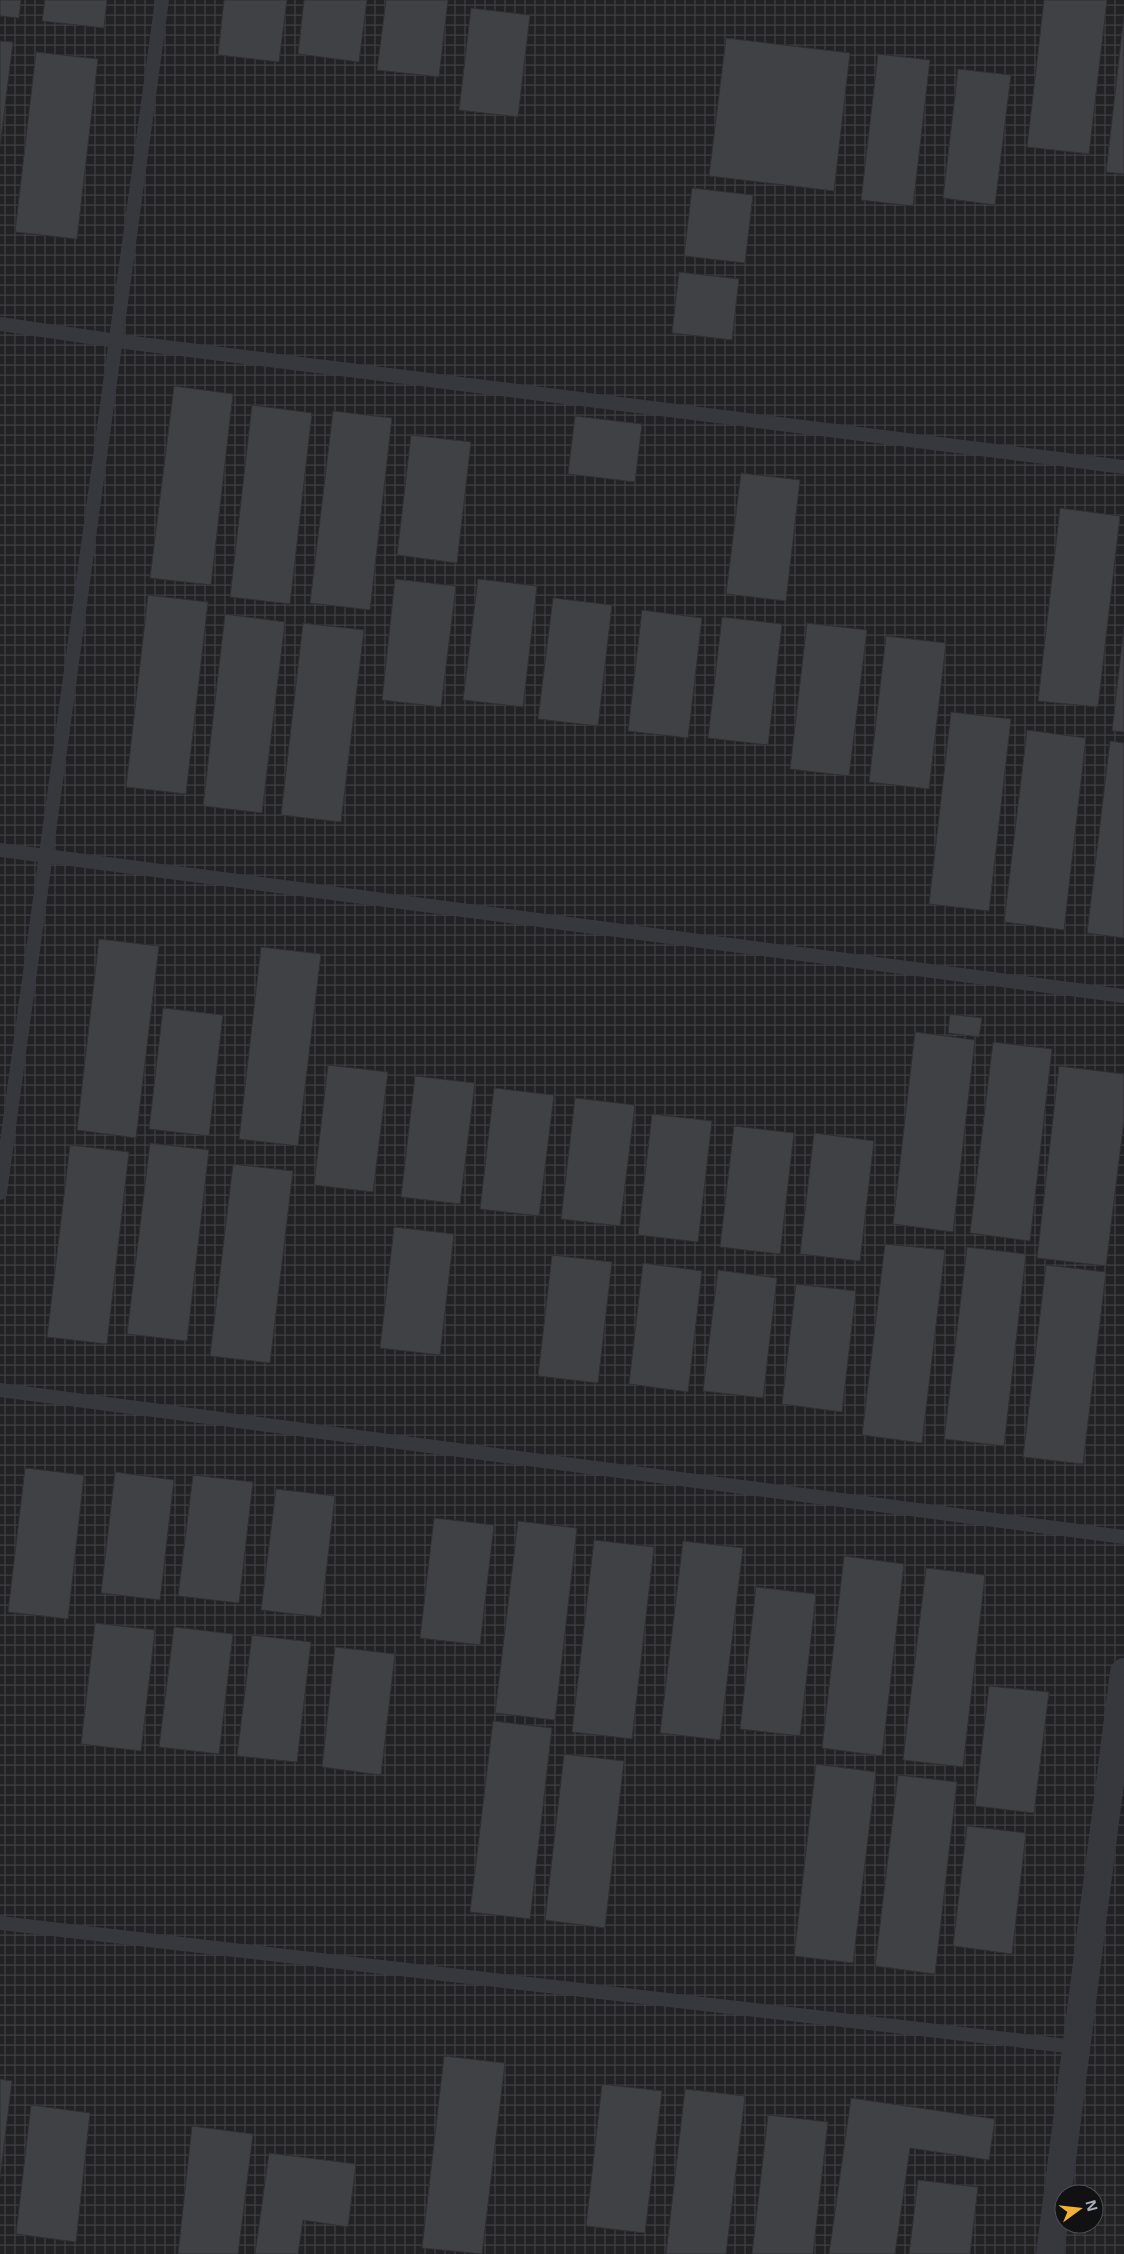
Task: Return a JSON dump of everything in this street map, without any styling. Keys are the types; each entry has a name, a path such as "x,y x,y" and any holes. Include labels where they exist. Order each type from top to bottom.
{"street":[{"path":"1050,2254 1124,1672"}],"lane":[{"path":"0,1193 162,0"},
{"path":"0,324 117,341 1124,467"},
{"path":"0,850 1124,996"},
{"path":"0,1390 1124,1537"},
{"path":"0,1923 1076,2047"}],"shaded area":[{"path":"0,0 1124,0 1124,2254 0,2254"}],"building":[{"path":"0,0 21,0 19,18 0,16"},
{"path":"45,0 107,0 104,28 42,21"},
{"path":"224,0 287,0 279,62 218,55"},
{"path":"304,0 367,0 359,62 298,54"},
{"path":"386,0 448,0 439,77 377,70"},
{"path":"1044,0 1107,0 1089,154 1027,147"},
{"path":"471,8 530,15 518,117 459,110"},
{"path":"1124,15 1124,174 1106,172"},
{"path":"726,38 850,53 834,191 709,176"},
{"path":"0,41 13,42 0,147"},
{"path":"36,52 98,59 77,239 15,232"},
{"path":"878,54 930,60 913,206 861,200"},
{"path":"958,69 1011,75 995,205 943,198"},
{"path":"692,188 753,195 745,263 684,256"},
{"path":"679,272 739,279 732,340 672,333"},
{"path":"174,386 233,394 211,585 150,578"},
{"path":"252,405 312,413 290,604 230,597"},
{"path":"333,411 392,418 370,610 310,603"},
{"path":"575,416 642,424 635,482 568,474"},
{"path":"411,435 471,442 457,563 397,555"},
{"path":"741,473 800,480 786,601 726,594"},
{"path":"1060,508 1120,516 1098,707 1038,701"},
{"path":"395,579 456,586 441,707 382,700"},
{"path":"478,579 537,586 523,707 463,700"},
{"path":"148,595 208,602 186,794 126,787"},
{"path":"553,598 612,605 598,726 538,719"},
{"path":"642,610 702,618 688,738 628,731"},
{"path":"225,614 285,622 262,813 203,806"},
{"path":"722,617 782,624 768,745 708,738"},
{"path":"303,623 364,630 341,822 281,815"},
{"path":"807,623 867,630 849,776 790,769"},
{"path":"1124,627 1124,732 1112,731"},
{"path":"886,636 946,643 929,789 869,782"},
{"path":"951,712 1011,719 989,911 929,904"},
{"path":"1027,730 1086,738 1064,930 1004,922"},
{"path":"1110,741 1124,743 1124,938 1087,933"},
{"path":"99,939 159,946 136,1138 77,1130"},
{"path":"261,947 321,954 298,1146 239,1139"},
{"path":"163,1008 223,1015 209,1136 149,1129"},
{"path":"950,1014 982,1018 979,1037 948,1033"},
{"path":"915,1032 975,1040 953,1232 893,1224"},
{"path":"993,1042 1052,1049 1030,1241 970,1233"},
{"path":"328,1065 388,1072 373,1192 314,1185"},
{"path":"1059,1066 1124,1074 1124,1120 1106,1266 1037,1258"},
{"path":"415,1076 475,1083 460,1204 401,1197"},
{"path":"494,1088 554,1095 539,1216 480,1209"},
{"path":"575,1098 635,1105 620,1226 561,1219"},
{"path":"652,1114 712,1121 698,1242 638,1235"},
{"path":"734,1126 794,1133 780,1254 720,1247"},
{"path":"814,1133 874,1141 860,1261 800,1254"},
{"path":"150,1143 209,1150 187,1341 127,1334"},
{"path":"70,1145 129,1152 107,1344 47,1337"},
{"path":"233,1164 293,1171 270,1363 210,1356"},
{"path":"394,1227 454,1234 440,1355 380,1348"},
{"path":"885,1244 945,1250 922,1443 862,1435"},
{"path":"967,1247 1026,1254 1004,1446 944,1439"},
{"path":"552,1255 612,1262 598,1383 538,1376"},
{"path":"643,1263 702,1271 688,1392 629,1384"},
{"path":"1046,1265 1106,1272 1083,1464 1023,1457"},
{"path":"718,1270 777,1278 763,1398 703,1391"},
{"path":"796,1284 856,1291 842,1412 782,1404"},
{"path":"25,1468 84,1475 68,1619 8,1612"},
{"path":"115,1472 174,1480 160,1600 101,1593"},
{"path":"193,1475 253,1482 239,1603 178,1596"},
{"path":"276,1489 335,1496 321,1617 261,1610"},
{"path":"434,1518 494,1525 480,1645 420,1638"},
{"path":"518,1521 577,1528 555,1720 495,1713"},
{"path":"594,1540 654,1547 632,1739 572,1732"},
{"path":"683,1541 743,1548 720,1740 660,1733"},
{"path":"844,1556 904,1564 882,1756 822,1748"},
{"path":"926,1568 985,1575 963,1767 903,1760"},
{"path":"756,1587 816,1594 800,1736 740,1729"},
{"path":"95,1623 155,1630 141,1751 81,1744"},
{"path":"174,1627 233,1634 219,1754 159,1747"},
{"path":"252,1635 311,1642 297,1762 237,1756"},
{"path":"335,1647 395,1654 381,1775 322,1767"},
{"path":"989,1686 1049,1692 1034,1813 975,1806"},
{"path":"493,1721 552,1728 530,1919 470,1912"},
{"path":"564,1754 624,1761 605,1928 545,1920"},
{"path":"816,1764 876,1772 853,1963 794,1956"},
{"path":"898,1775 957,1782 935,1974 875,1966"},
{"path":"967,1826 1026,1833 1012,1954 953,1946"},
{"path":"444,2056 505,2063 482,2254 422,2248"},
{"path":"0,2079 12,2081 0,2178"},
{"path":"602,2084 662,2091 645,2233 586,2226"},
{"path":"685,2089 745,2096 726,2254 666,2254"},
{"path":"851,2098 995,2119 989,2160 910,2148 895,2254 829,2254"},
{"path":"31,2105 90,2113 76,2242 16,2234"},
{"path":"768,2115 828,2122 813,2254 752,2254"},
{"path":"192,2126 253,2134 238,2254 178,2254"},
{"path":"269,2153 356,2164 348,2227 303,2220 298,2254 255,2254"},
{"path":"918,2180 978,2187 970,2254 909,2254"}]}
